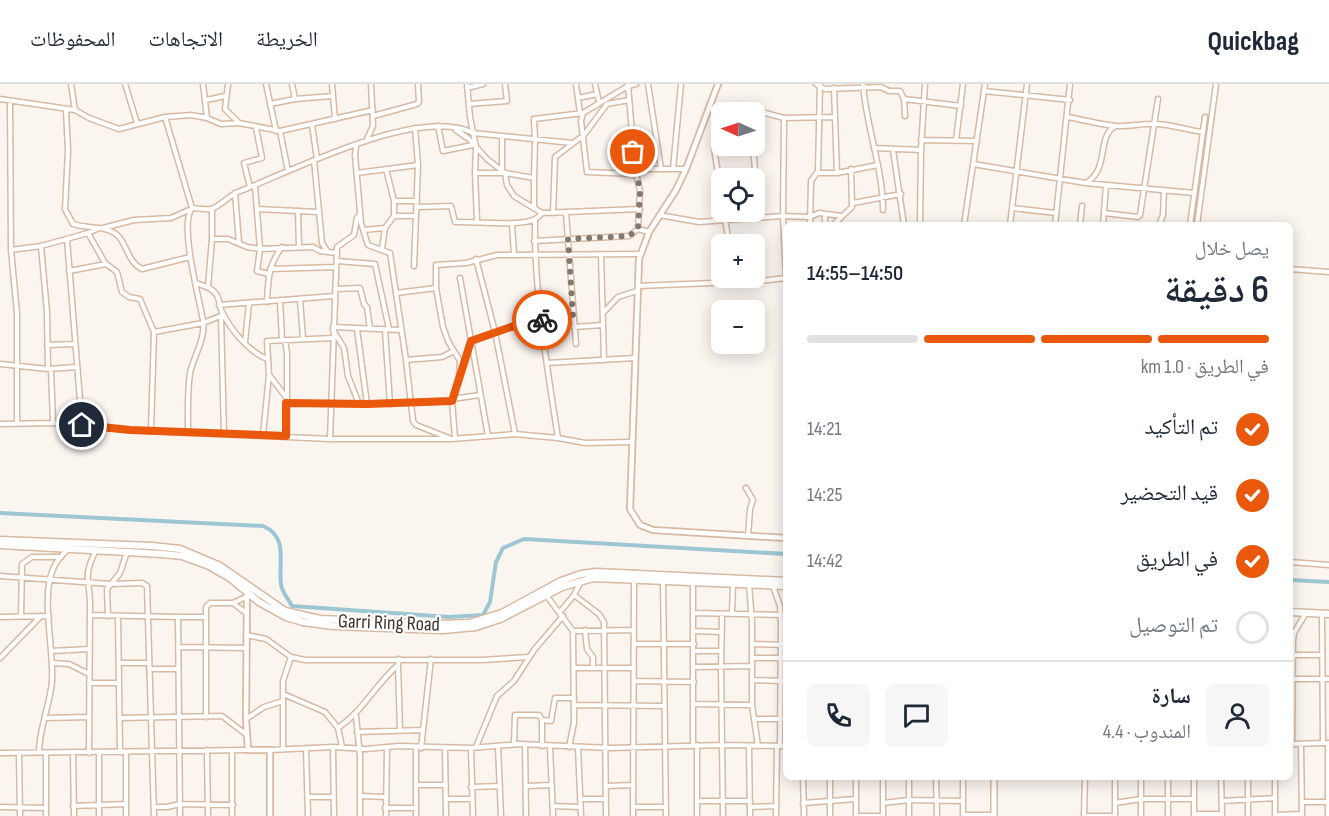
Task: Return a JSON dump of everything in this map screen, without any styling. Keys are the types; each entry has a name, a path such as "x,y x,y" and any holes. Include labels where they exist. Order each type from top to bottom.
{"highway":[{"name":"Garri Ring Road","path":"0,545 176,555 216,569 247,595 276,613 303,622 333,626 449,630 476,627 492,622 582,580 599,578 783,586"},
{"name":"Garri Ring Road","path":"0,545 152,546 180,549 220,566 285,611 320,619 469,623 502,613 561,581 596,572 783,581"},
{"path":"1293,612 1326,614"}],"main road":[{"path":"994,780 994,815"}],"street":[{"path":"71,84 75,110"},
{"path":"125,84 137,123"},
{"path":"204,84 207,118"},
{"path":"228,84 225,106 227,113 239,123"},
{"path":"266,84 288,171"},
{"path":"292,84 295,99"},
{"path":"332,84 335,119"},
{"path":"366,141 372,132 371,84"},
{"path":"373,116 417,105 419,102 418,84"},
{"path":"477,221 475,146 467,86 483,84"},
{"path":"469,104 504,103 507,98 505,84"},
{"path":"576,84 582,113 587,172 686,169"},
{"path":"595,84 599,102"},
{"path":"534,209 535,118 582,113 628,85 636,84"},
{"path":"648,84 661,169"},
{"path":"674,169 681,84"},
{"path":"718,84 686,169 676,190 658,215 641,254 637,289 630,509 640,525 653,530 783,538"},
{"path":"818,84 825,89 845,85 882,85 889,91 900,91 904,99 905,116"},
{"path":"810,222 812,182 818,174 820,118 818,84"},
{"path":"920,222 921,140 925,84"},
{"path":"957,140 963,84"},
{"path":"964,222 985,84"},
{"path":"1010,222 1027,84"},
{"path":"1055,222 1070,84"},
{"path":"1197,222 1216,84"},
{"path":"534,241 629,236 638,229 640,191 636,172 628,85"},
{"path":"863,86 878,165 883,210"},
{"path":"834,88 837,173"},
{"path":"984,91 1070,100"},
{"path":"578,98 597,94"},
{"path":"206,100 226,96"},
{"path":"270,104 295,99 333,96"},
{"path":"0,99 75,110 119,129 165,117 191,115 221,124 239,123 278,131 373,110"},
{"path":"904,99 961,106"},
{"path":"1104,213 1140,216 1158,99"},
{"path":"553,213 554,158 584,135 607,104 629,100"},
{"path":"10,101 11,250 17,313 17,423"},
{"path":"66,110 68,151 66,213 75,226 100,229 119,237 135,264 142,269 190,257"},
{"path":"765,114 784,118 834,117"},
{"path":"165,117 191,209 188,239 203,323 200,344 191,371 188,433"},
{"path":"1068,117 1115,126 1154,124 1179,126 1185,130 1203,132"},
{"path":"1190,222 1205,117"},
{"path":"783,222 784,118"},
{"path":"312,125 318,212 322,243 328,252"},
{"path":"11,250 41,246 134,220 171,218 191,209 212,209 235,193 315,159 393,132 438,126 465,129 473,133 572,144"},
{"path":"438,126 443,152 475,146"},
{"path":"1085,183 1096,173 1101,162 1107,132 1115,126"},
{"path":"250,187 244,163 262,158 256,128"},
{"path":"414,266 418,165 416,128"},
{"path":"453,128 469,139 487,159 503,172"},
{"path":"502,136 503,172 507,185 514,196 534,209 542,213 566,213 640,209"},
{"path":"921,140 977,141"},
{"path":"356,146 363,230 368,245 390,253 412,404 411,414 416,425 453,439"},
{"path":"874,148 921,150"},
{"path":"893,150 904,222"},
{"path":"973,164 1085,183 1194,193"},
{"path":"357,173 418,165"},
{"path":"818,174 837,173 878,165"},
{"path":"382,249 385,228 394,216 394,201 386,169"},
{"path":"836,222 853,203 851,169"},
{"path":"475,173 503,172 534,178"},
{"path":"1103,222 1106,185"},
{"path":"255,186 260,249 257,271 269,274"},
{"path":"1160,222 1164,190"},
{"path":"235,193 239,243"},
{"path":"853,203 901,194"},
{"path":"394,201 417,201"},
{"path":"417,207 452,206 454,221 512,223 535,219 542,213"},
{"path":"1080,222 1082,206"},
{"path":"1012,208 1056,213"},
{"path":"208,287 212,209"},
{"path":"257,209 318,212"},
{"path":"298,211 299,247"},
{"path":"566,213 576,344"},
{"path":"330,439 337,253 339,245 354,235 360,214"},
{"path":"765,218 810,217 814,214 841,216"},
{"path":"825,214 825,222"},
{"path":"658,215 699,222 711,222"},
{"path":"394,216 416,216"},
{"path":"535,219 534,241 541,320 558,438"},
{"path":"512,223 514,255"},
{"path":"363,230 385,228"},
{"path":"638,229 649,232"},
{"path":"88,233 106,264 117,272 122,292 140,299 154,332 151,430"},
{"path":"67,239 82,425"},
{"path":"212,239 228,239 260,249 313,247 320,251 337,253"},
{"path":"41,246 53,423"},
{"path":"267,302 270,269 282,247"},
{"path":"459,376 460,361 443,327 436,288 436,265 466,263 493,255 641,254"},
{"path":"601,255 604,360"},
{"path":"476,259 495,332 515,434"},
{"path":"337,261 375,264 387,330 390,404"},
{"path":"69,271 106,264"},
{"path":"270,269 336,267"},
{"path":"1293,269 1329,272"},
{"path":"460,278 488,436"},
{"path":"765,279 783,278"},
{"path":"195,282 208,287 216,294 222,315 224,434"},
{"path":"603,313 618,297 637,289 711,282"},
{"path":"396,293 436,288"},
{"path":"335,289 361,289 364,304 367,307 370,330"},
{"path":"219,305 335,296"},
{"path":"300,299 303,339"},
{"path":"280,300 287,353 286,436"},
{"path":"245,343 249,303"},
{"path":"154,332 203,323 222,315"},
{"path":"222,315 245,343 257,355 267,360"},
{"path":"471,341 541,320 573,316"},
{"path":"574,327 603,325"},
{"path":"333,329 402,330"},
{"path":"333,329 344,348 348,376 359,404"},
{"path":"357,329 367,404"},
{"path":"263,435 269,375 267,341 333,338"},
{"path":"453,439 452,400 471,341"},
{"path":"47,345 75,344"},
{"path":"406,360 442,357 454,351"},
{"path":"547,363 635,358"},
{"path":"0,364 50,369 76,367"},
{"path":"269,375 286,397"},
{"path":"286,403 412,404 480,396"},
{"path":"0,424 53,423 188,433 330,439 453,439 515,434 585,443 631,442"},
{"path":"746,488 753,500 748,536"},
{"path":"39,753 39,743 51,688 50,580 54,567 68,549"},
{"path":"89,753 90,615 87,582 88,570 96,550"},
{"path":"108,616 106,592 120,573 127,552"},
{"path":"21,616 22,564 28,558 61,557"},
{"path":"1293,562 1329,565"},
{"path":"0,576 110,584 146,584 154,816"},
{"path":"633,816 634,579"},
{"path":"560,612 574,595 582,580"},
{"path":"663,580 666,816"},
{"path":"693,582 697,816"},
{"path":"732,614 733,584"},
{"path":"749,584 752,615 752,705 758,746"},
{"path":"773,586 780,603 783,635"},
{"path":"206,717 205,617 207,604 232,603 247,595"},
{"path":"247,595 248,750"},
{"path":"546,595 573,631 574,723 569,747"},
{"path":"574,595 599,614 604,622 606,816"},
{"path":"232,603 246,613"},
{"path":"694,613 781,615"},
{"path":"1293,635 1307,613"},
{"path":"722,614 723,816"},
{"path":"1326,614 1322,655 1328,816"},
{"path":"90,615 148,618 205,617"},
{"path":"0,658 41,616"},
{"path":"0,617 49,616"},
{"path":"472,816 473,748 495,699 514,681 529,657 563,616"},
{"path":"118,617 120,752"},
{"path":"178,617 180,816"},
{"path":"585,630 587,649 593,657 593,668"},
{"path":"573,631 634,630"},
{"path":"694,631 722,632"},
{"path":"246,635 266,639 291,657 325,661 482,660 529,657"},
{"path":"1322,643 1329,643"},
{"path":"634,644 694,644"},
{"path":"752,644 783,645"},
{"path":"179,647 246,648"},
{"path":"51,651 90,649"},
{"path":"694,651 721,651"},
{"path":"783,652 783,662"},
{"path":"1293,655 1322,655"},
{"path":"283,750 284,675 291,657"},
{"path":"752,658 782,658"},
{"path":"399,659 400,730"},
{"path":"416,816 419,748 431,659"},
{"path":"52,663 72,665 89,674"},
{"path":"119,663 149,663"},
{"path":"339,728 356,716 383,679 398,665"},
{"path":"694,667 752,666"},
{"path":"574,668 634,668"},
{"path":"149,669 178,669"},
{"path":"783,674 783,688"},
{"path":"1293,679 1329,679"},
{"path":"752,680 782,681"},
{"path":"634,681 694,682"},
{"path":"89,683 119,683"},
{"path":"283,694 321,710 339,728 342,747"},
{"path":"542,720 552,721 555,698 574,698"},
{"path":"246,719 264,707 283,701"},
{"path":"1323,703 1329,703"},
{"path":"694,704 752,705"},
{"path":"776,816 778,746 783,704"},
{"path":"574,705 663,706"},
{"path":"514,744 515,715 539,715 542,720 542,746"},
{"path":"356,716 360,816"},
{"path":"45,718 89,717"},
{"path":"120,718 222,717 247,735"},
{"path":"755,718 781,719"},
{"path":"357,732 423,730"},
{"path":"1293,744 1327,743"},
{"path":"0,753 283,750 333,747 359,749 399,746 473,748 514,744 605,748 695,745 783,746"},
{"path":"525,744 526,816"},
{"path":"1275,780 1275,815 1301,815 1301,744"},
{"path":"498,746 501,816"},
{"path":"749,746 750,816"},
{"path":"333,747 334,816"},
{"path":"386,816 387,747"},
{"path":"550,747 553,816"},
{"path":"578,747 580,816"},
{"path":"306,748 308,816"},
{"path":"445,748 446,816"},
{"path":"207,750 207,816"},
{"path":"232,750 232,816"},
{"path":"270,750 270,816"},
{"path":"126,752 126,816"},
{"path":"19,753 20,816"},
{"path":"46,753 46,816"},
{"path":"73,753 74,816"},
{"path":"99,753 99,816"},
{"path":"803,780 804,816"},
{"path":"830,780 830,816"},
{"path":"856,780 856,816 883,816 883,780"},
{"path":"909,780 909,816"},
{"path":"936,780 937,816"},
{"path":"963,780 963,816 994,815"},
{"path":"1084,780 1084,816 1115,816 1115,780"},
{"path":"1141,780 1141,816"},
{"path":"1168,780 1168,816"},
{"path":"1194,780 1194,815 1222,815 1221,780"},
{"path":"1248,780 1248,816"},
{"path":"416,784 446,785"},
{"path":"526,786 552,785"},
{"path":"606,786 633,785"},
{"path":"471,787 500,786"},
{"path":"360,796 385,797"},
{"path":"308,797 333,797"},
{"path":"1222,801 1275,798"},
{"path":"446,800 472,799"},
{"path":"580,799 606,799"},
{"path":"1115,803 1141,799 1194,799"},
{"path":"1302,802 1328,799"},
{"path":"803,803 856,800"},
{"path":"883,803 909,800 963,801"},
{"path":"697,801 776,806"},
{"path":"73,806 126,804"},
{"path":"154,807 180,804 233,805"},
{"path":"553,806 580,807"},
{"path":"0,807 46,808"},
{"path":"633,807 666,807"},
{"path":"385,808 416,808"}],"waterway":[{"path":"0,513 263,526 271,531 279,543 281,585 292,606 449,617 483,615 490,602 496,562 503,548 524,539 783,554"},
{"path":"1293,580 1329,582"}],"way so far":[{"path":"542,320 573,316 568,239 629,236 638,229 640,191 633,152"}],"route":[{"path":"82,425 130,430 286,436 286,403 412,404 452,401 471,341 511,327 542,320"}]}
